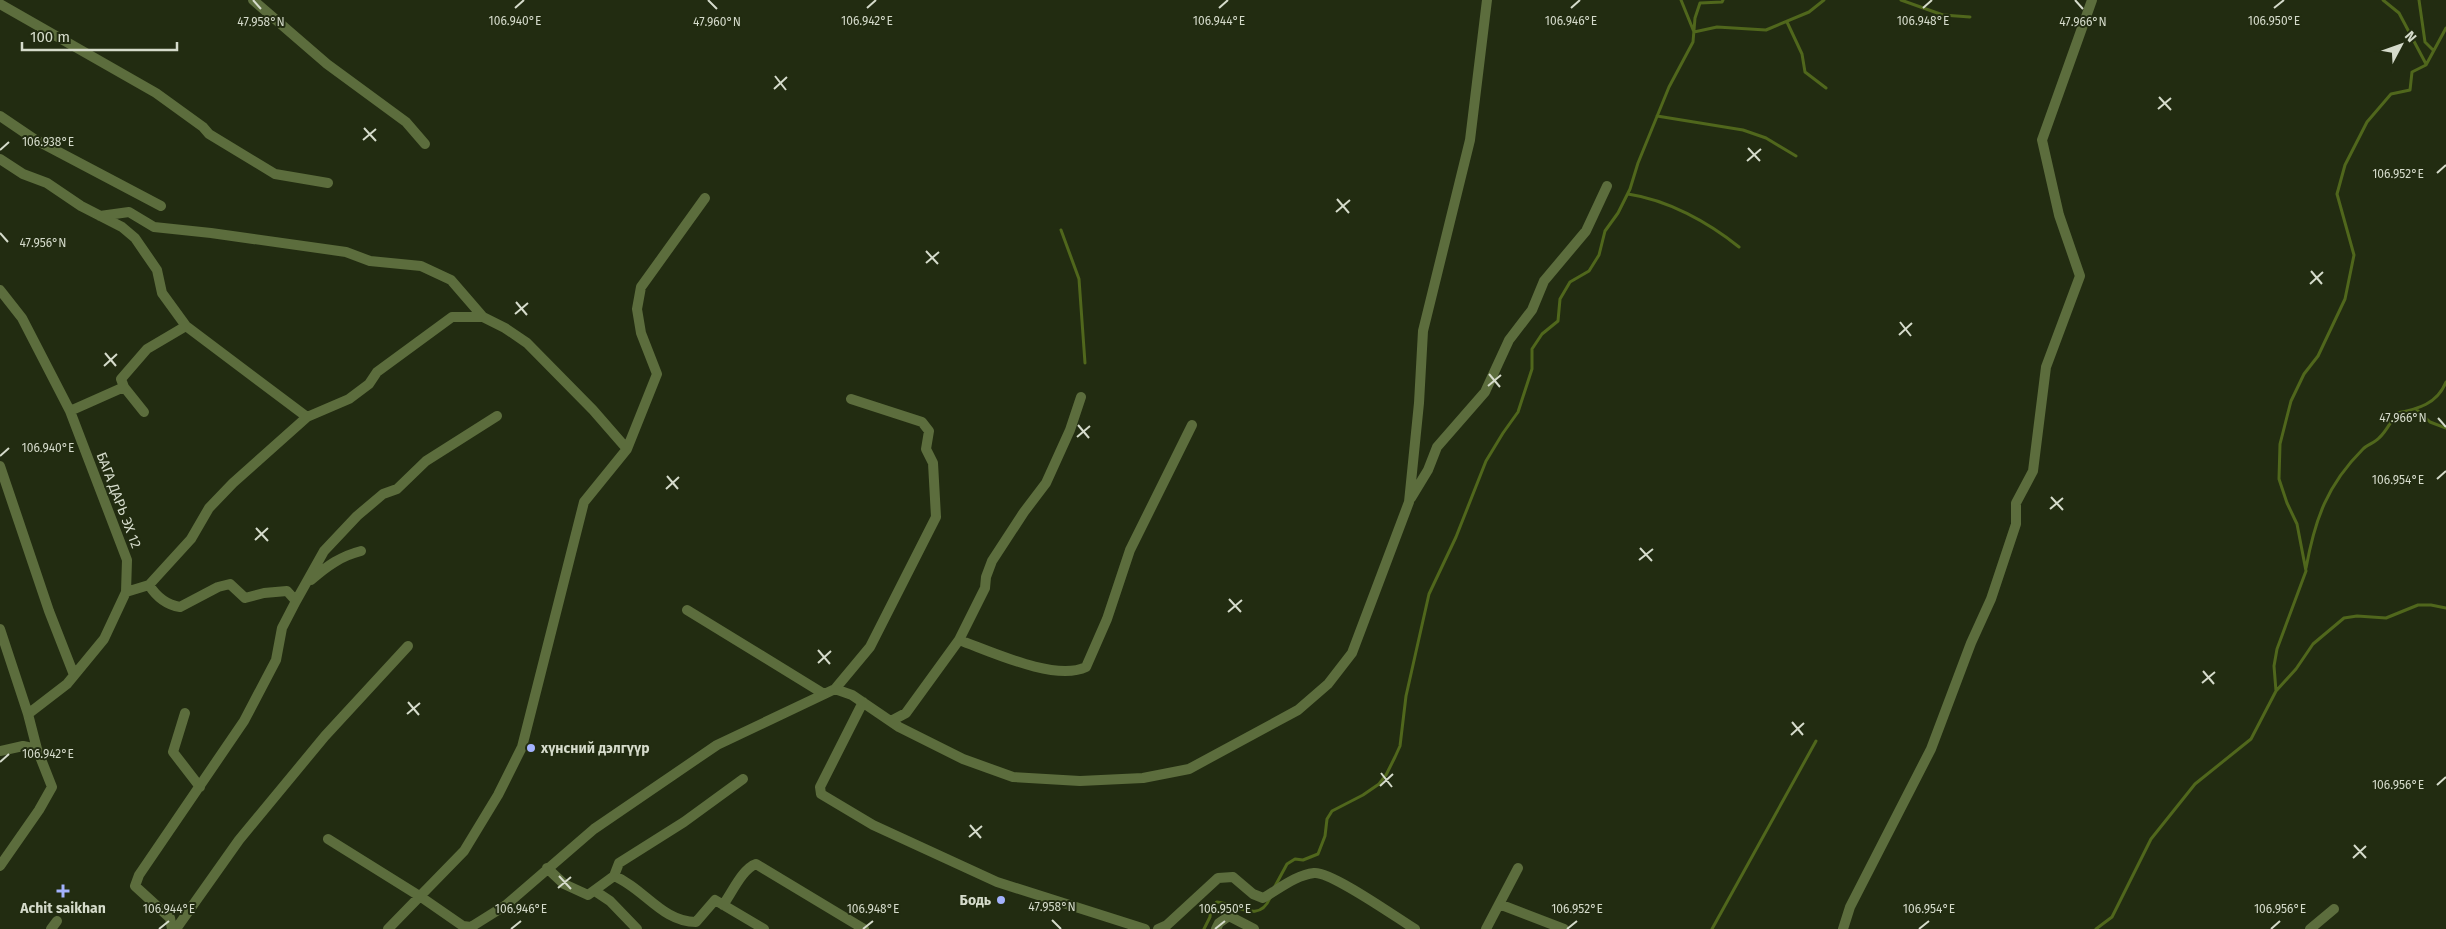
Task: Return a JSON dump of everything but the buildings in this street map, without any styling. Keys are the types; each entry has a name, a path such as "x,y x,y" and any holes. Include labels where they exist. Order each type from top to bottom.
{"street":[{"path":"253,0 327,64 406,122 425,144"},
{"path":"1409,502 1419,403 1423,331 1470,140 1487,0"},
{"path":"1843,929 1850,907 1931,749 1971,643 1991,598 2016,524 2016,503 2033,471 2046,367 2080,276 2059,215 2042,140 2092,0"},
{"path":"0,4 156,93 203,127 209,134 275,174 328,183"},
{"path":"0,116 42,143 161,206"},
{"path":"0,159 23,174 47,183 122,228 135,238 156,270 162,293 186,326 307,417"},
{"path":"835,690 852,694 909,733 963,759 1013,777 1089,780 1143,778 1189,769 1298,710 1328,684 1352,653 1409,502 1428,470 1437,447 1485,392 1509,340 1532,310 1544,281 1586,231 1607,186"},
{"path":"388,929 464,851 498,795 522,747 584,502 627,449 657,374 641,333 637,309 641,287 705,198"},
{"path":"100,216 129,212 154,227 212,232 346,252 370,261 421,266 451,280 483,317 505,328 527,343 594,410 627,449"},
{"name":"БАГА ДАРЬ ЭХ 12","path":"0,290 22,318 70,411 127,560 126,592 104,638 67,684 28,714"},
{"path":"126,592 150,585 191,539 209,508 233,483 307,417 349,399 369,384 378,372 452,318 483,317"},
{"path":"144,412 124,387 121,379 147,349 186,326"},
{"path":"70,411 124,387"},
{"path":"891,721 906,713 959,640 985,588 986,577 992,561 1024,512 1046,483 1070,430 1081,397"},
{"path":"328,839 421,897 462,926 470,928 506,905 594,829 716,746 835,690 870,647 936,517 932,463 926,448 929,431 922,422 851,399"},
{"path":"172,929 170,918 135,886 139,875 244,721 276,660 282,628 324,550 357,516 383,494 397,489 426,461 497,416"},
{"path":"959,640 1005,657 1056,671 1077,672 1086,667 1107,619 1130,550 1166,473 1192,425"},
{"path":"0,466 3,481 49,611 74,675"},
{"path":"305,584 332,562 347,554 361,551"},
{"path":"150,585 155,594 173,606 180,607 218,587 230,584 244,598 264,593 287,591 296,601"},
{"path":"687,610 824,694"},
{"path":"0,629 28,714 37,749 52,787 39,810 0,866"},
{"path":"176,929 239,840 325,736 408,646"},
{"path":"863,702 820,787 821,794 873,825 997,882 1145,929"},
{"path":"185,713 173,752 200,787"},
{"path":"0,751 23,746 37,749"},
{"path":"547,868 564,884 588,895 614,876 619,863 684,822 744,779"},
{"path":"723,905 745,873 751,866 756,864 864,929"},
{"path":"1486,929 1518,868"},
{"path":"1165,928 1218,878 1233,876 1253,894 1262,898 1302,875 1317,872 1343,883 1415,929"},
{"path":"614,876 628,882 677,920 690,926 696,922 715,900 764,929"},
{"path":"595,891 610,901 637,929"},
{"path":"1499,904 1564,929"},
{"path":"2310,929 2334,909"},
{"path":"1216,929 1219,923 1229,916 1254,929"}],"waterway":[{"path":"1681,0 1694,32 1717,27 1766,30 1809,12 1824,0"},
{"path":"1274,888 1287,864 1295,859 1303,860 1318,854 1325,836 1327,819 1332,811 1363,795 1379,784 1386,775 1400,746 1406,696 1429,594 1456,537 1486,461 1518,412 1532,369 1532,349 1542,334 1558,321 1560,299 1570,282 1589,271 1599,255 1605,231 1618,213 1630,189 1638,163 1669,87 1693,42 1695,18 1700,3 1722,2 1723,0"},
{"path":"1901,0 1943,15 1970,17"},
{"path":"2383,0 2399,13 2426,64"},
{"path":"2419,0 2425,42 2433,50"},
{"path":"1787,22 1802,54 1805,72 1826,88"},
{"path":"2096,929 2112,917 2151,839 2195,784 2251,739 2276,691 2274,666 2277,649 2306,571 2297,524 2279,479 2280,444 2291,401 2304,374 2318,356 2345,299 2354,255 2337,194 2345,165 2367,122 2391,94 2410,90 2412,72 2426,65 2446,28"},
{"path":"1657,116 1743,130 1766,138 1796,156"},
{"path":"1628,194 1658,201 1687,213 1739,247"},
{"path":"1061,230 1079,279 1085,363"},
{"path":"2306,568 2318,518 2340,476 2366,446 2382,436 2397,413 2412,410 2426,404 2438,396 2446,382"},
{"path":"2416,409 2430,422 2446,428"},
{"path":"2276,691 2296,669 2313,644 2344,618 2357,616 2386,618 2418,605 2446,608"},
{"path":"1712,929 1816,741"},
{"path":"1204,929 1210,917 1211,907 1217,902 1247,911 1254,911 1260,910 1265,906 1270,898"}],"place":[{"name":"хүнсний дэлгүүр","path":"531,748"},
{"name":"Achit saikhan","path":"63,891"},
{"name":"Бодь","path":"1001,900"}]}
